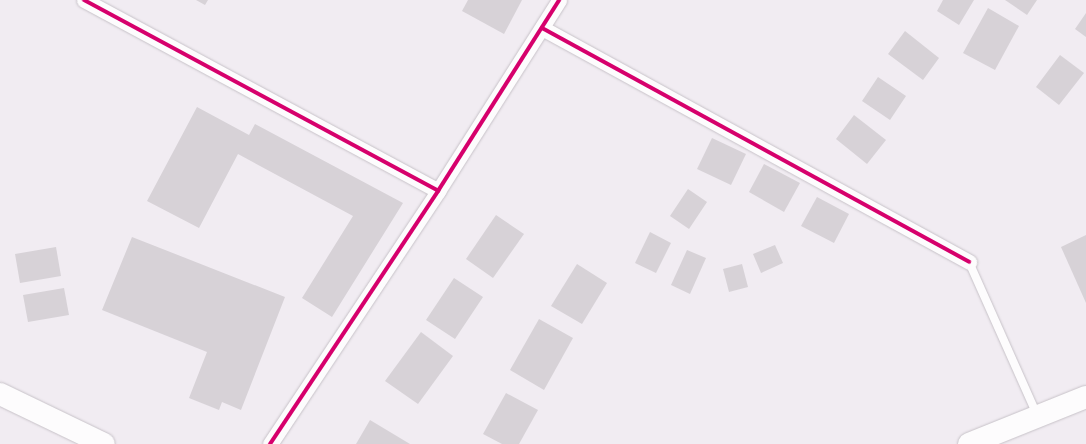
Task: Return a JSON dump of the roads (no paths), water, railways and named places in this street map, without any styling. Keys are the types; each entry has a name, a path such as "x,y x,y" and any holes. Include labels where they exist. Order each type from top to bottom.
{"main road":[{"path":"0,394 104,444"},
{"path":"969,444 1086,397"}],"street":[{"path":"84,0 438,192"},
{"path":"270,444 438,192 560,0"},
{"path":"542,28 969,262"}],"lane":[{"path":"969,262 1038,416"}]}
